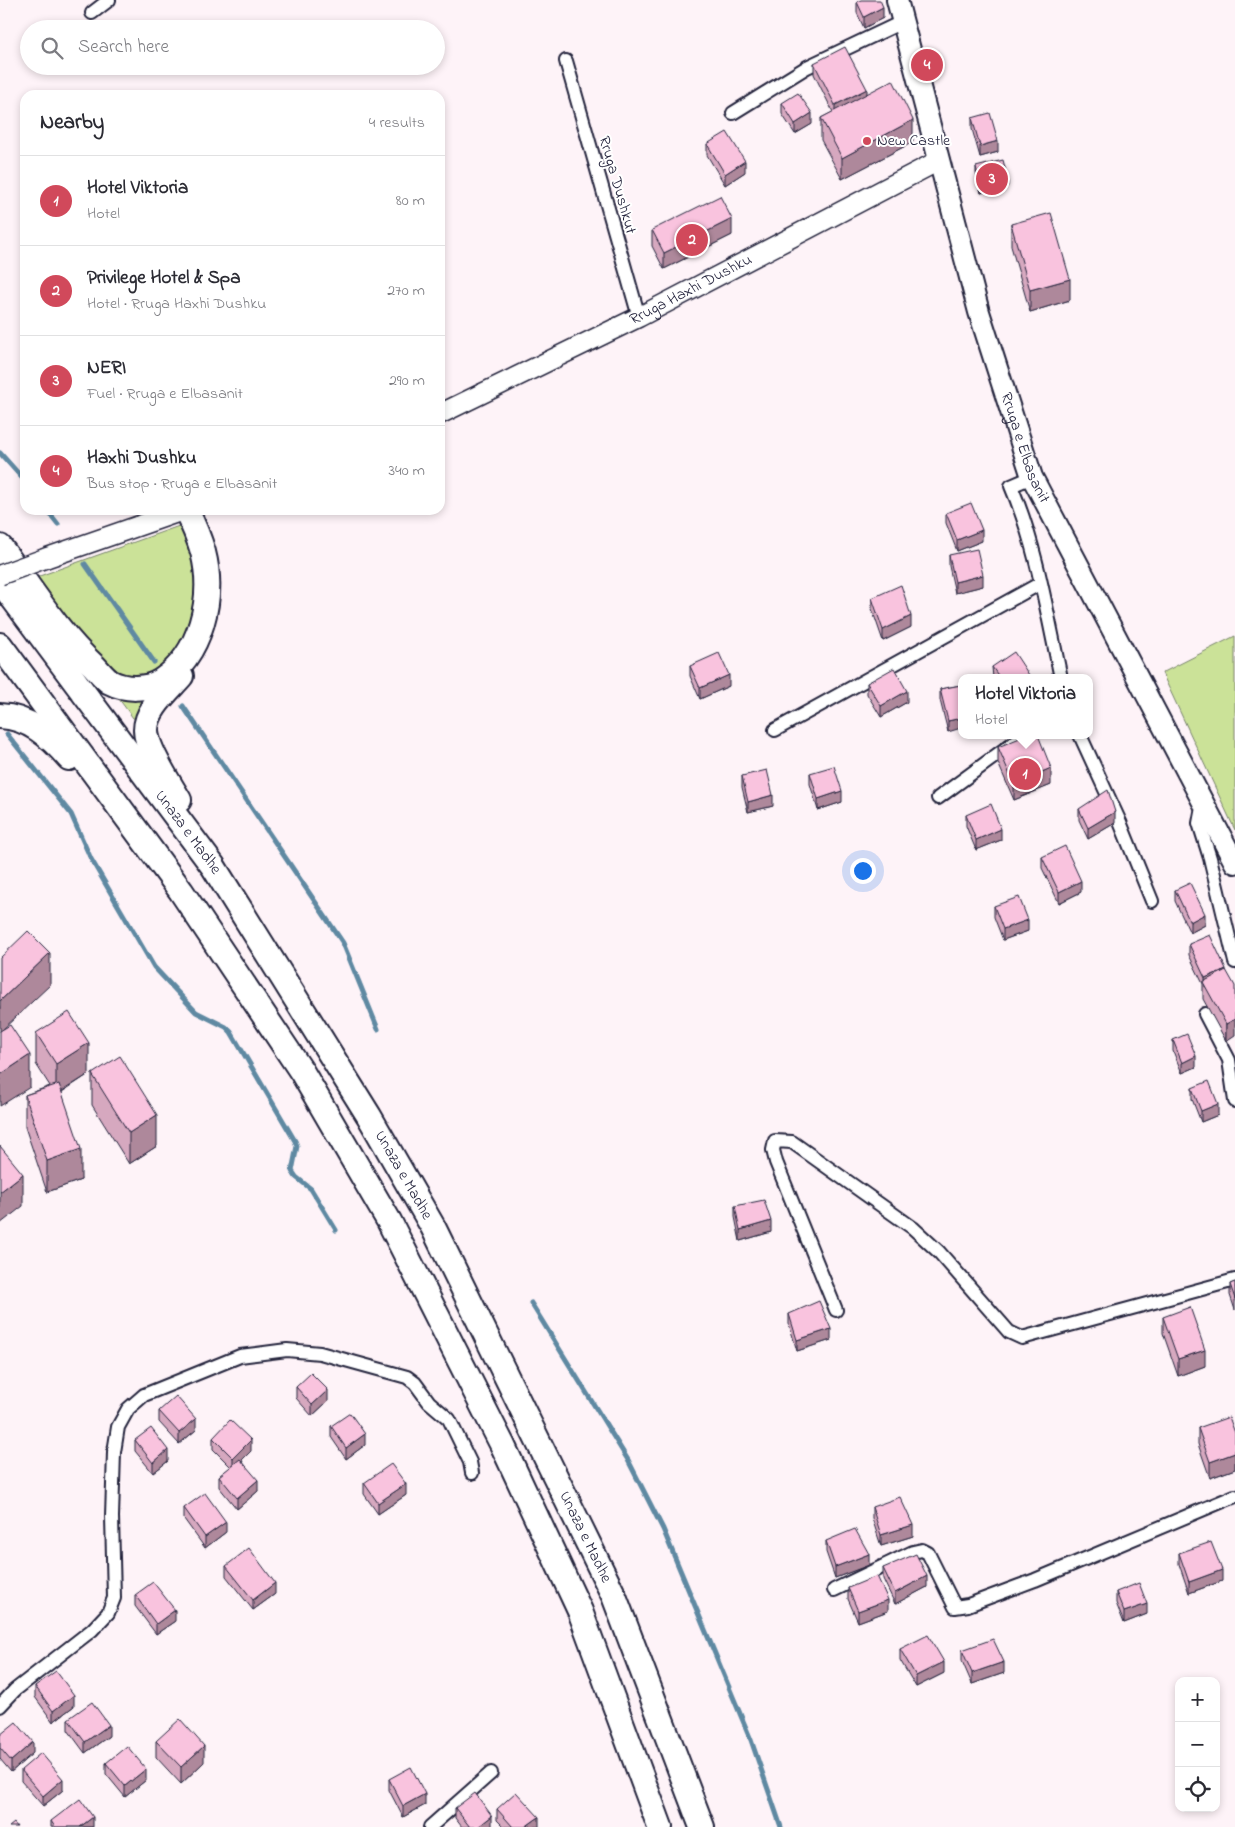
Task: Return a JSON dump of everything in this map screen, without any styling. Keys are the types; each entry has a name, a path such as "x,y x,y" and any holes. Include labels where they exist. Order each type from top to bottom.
{"highway":[{"path":"0,547 76,648 110,682 125,687 141,688 156,684 178,667 194,645 201,627 206,589 206,570 198,536 188,515"},
{"path":"204,515 212,555 214,581 213,597 204,641 191,664 161,698 146,729 149,743 213,866"},
{"name":"Unaza e Madhe","path":"0,581 213,866 364,1108 433,1227 614,1596 702,1827"},
{"path":"0,645 181,890 302,1072 389,1221 503,1446 580,1611 660,1827"},
{"path":"0,716 28,723 55,742 83,773 120,824 181,890"}],"main road":[{"name":"Rruga e Elbasanit","path":"897,0 938,161 992,355 1032,477 1235,863"}],"street":[{"path":"92,13 109,0"},
{"path":"733,113 807,68 902,22"},
{"name":"Rruga Dushkut","path":"566,60 638,317"},
{"name":"Rruga Haxhi Dushku","path":"445,412 638,317 938,161"},
{"path":"1032,477 1011,486 1026,522 1060,674"},
{"path":"0,575 171,515"},
{"path":"775,730 1041,584"},
{"path":"938,798 1019,739"},
{"path":"1082,739 1120,822 1152,901"},
{"path":"1203,802 1199,823 1210,858 1235,962"},
{"path":"1205,1014 1232,1058 1235,1101"},
{"path":"836,1310 776,1162 773,1150 775,1141 792,1142 913,1228 939,1252 1008,1332 1022,1338 1235,1280"},
{"path":"0,1706 15,1690 92,1630 108,1613 114,1598 112,1517 114,1452 118,1427 128,1409 144,1395 240,1356 287,1350 341,1358 407,1377 415,1383 429,1402 449,1419 470,1462 472,1473"},
{"path":"834,1590 913,1552 922,1550 928,1553 950,1601 955,1606 968,1605 1035,1580 1235,1496"},
{"path":"430,1827 491,1773"}],"green space":[{"path":"179,526 185,529 201,574 182,654 140,680 106,669 34,578"},
{"path":"1235,636 1235,830 1162,673"},
{"path":"116,695 148,695 136,719 133,718"}],"building":[{"path":"861,0 880,0 883,7 864,17 857,2"},
{"path":"845,47 867,89 835,105 814,63"},
{"path":"893,80 913,120 842,158 821,118"},
{"path":"798,93 812,113 795,124 782,103"},
{"path":"990,113 998,141 980,146 972,118"},
{"path":"727,132 745,161 725,174 707,144"},
{"path":"1003,160 1008,180 981,188 976,167"},
{"path":"720,196 732,219 664,253 652,230"},
{"path":"1051,213 1070,279 1030,290 1011,224"},
{"path":"971,503 982,530 957,540 946,513"},
{"path":"977,549 983,575 955,582 949,555"},
{"path":"901,585 911,616 883,630 872,598"},
{"path":"1014,652 1028,674 997,674 992,667"},
{"path":"719,653 729,675 700,688 690,666"},
{"path":"894,668 907,691 881,706 867,683"},
{"path":"958,686 958,719 948,721 940,689"},
{"path":"1017,739 1040,739 1051,768 1014,784 998,747"},
{"path":"834,766 842,791 818,799 810,773"},
{"path":"767,770 773,795 748,802 742,776"},
{"path":"1108,790 1115,812 1088,828 1079,809"},
{"path":"991,804 1001,829 976,840 966,815"},
{"path":"1065,846 1081,881 1059,892 1042,857"},
{"path":"1190,883 1205,914 1190,922 1175,890"},
{"path":"1019,897 1028,920 1003,929 994,906"},
{"path":"28,931 50,953 0,1001 0,958"},
{"path":"1210,935 1226,969 1205,978 1189,944"},
{"path":"1226,970 1235,986 1235,1019 1226,1024 1203,982"},
{"path":"69,1012 89,1043 56,1064 36,1033"},
{"path":"10,1025 30,1055 0,1075 0,1031"},
{"path":"1187,1034 1196,1056 1182,1063 1173,1040"},
{"path":"120,1056 157,1115 129,1133 92,1074"},
{"path":"1209,1081 1218,1104 1201,1111 1192,1088"},
{"path":"59,1084 81,1149 47,1161 25,1095"},
{"path":"0,1146 23,1174 0,1192"},
{"path":"764,1200 771,1221 740,1230 735,1206"},
{"path":"1235,1282 1235,1299 1230,1284"},
{"path":"819,1301 831,1329 797,1340 789,1314"},
{"path":"1190,1307 1205,1350 1178,1359 1163,1317"},
{"path":"311,1373 328,1390 312,1405 296,1387"},
{"path":"176,1396 196,1419 179,1433 159,1411"},
{"path":"350,1413 365,1434 346,1448 331,1426"},
{"path":"1229,1417 1235,1433 1235,1453 1210,1462 1198,1428"},
{"path":"230,1420 251,1440 233,1458 213,1438"},
{"path":"151,1428 168,1450 153,1463 135,1440"},
{"path":"240,1459 258,1480 237,1498 219,1476"},
{"path":"391,1464 406,1484 378,1503 364,1483"},
{"path":"205,1493 226,1522 205,1537 184,1508"},
{"path":"900,1497 913,1525 881,1535 872,1507"},
{"path":"855,1529 869,1554 835,1567 826,1541"},
{"path":"1211,1542 1222,1570 1189,1582 1179,1553"},
{"path":"249,1548 275,1583 253,1600 226,1566"},
{"path":"916,1554 927,1576 895,1593 883,1568"},
{"path":"877,1576 888,1600 858,1611 848,1588"},
{"path":"153,1582 175,1610 156,1624 135,1595"},
{"path":"1139,1583 1147,1604 1124,1612 1116,1592"},
{"path":"928,1635 944,1662 916,1676 900,1649"},
{"path":"993,1639 1004,1662 972,1673 962,1650"},
{"path":"56,1671 74,1695 53,1711 35,1686"},
{"path":"92,1702 109,1725 85,1742 68,1719"},
{"path":"180,1719 204,1746 181,1767 156,1741"},
{"path":"16,1722 33,1742 11,1761 0,1748 0,1735"},
{"path":"127,1746 146,1769 125,1786 106,1763"},
{"path":"41,1753 63,1779 43,1796 21,1770"},
{"path":"411,1767 425,1794 403,1806 389,1779"},
{"path":"516,1792 539,1817 525,1827 513,1827 497,1809"},
{"path":"475,1793 492,1816 478,1827 470,1827 455,1808"},
{"path":"80,1799 93,1817 80,1827 55,1827 51,1821"},
{"path":"14,1823 17,1827 9,1827"}],"waterway":[{"path":"0,453 20,475"},
{"path":"51,515 58,524"},
{"path":"85,564 154,662"},
{"path":"183,706 343,943 378,1029"},
{"path":"7,734 71,814 91,859 154,967 196,1012 226,1027 231,1032 295,1141 297,1146 292,1171 296,1177 311,1189 336,1230"},
{"path":"531,1303 628,1460 663,1529 751,1740 781,1827"}],"place":[{"name":"Haxhi Dushku","path":"927,65"},
{"name":"New Castle","path":"867,141"},
{"name":"NERI","path":"992,179"},
{"name":"Privilege Hotel & Spa","path":"692,240"},
{"name":"Hotel Viktoria","path":"1025,774"}]}
